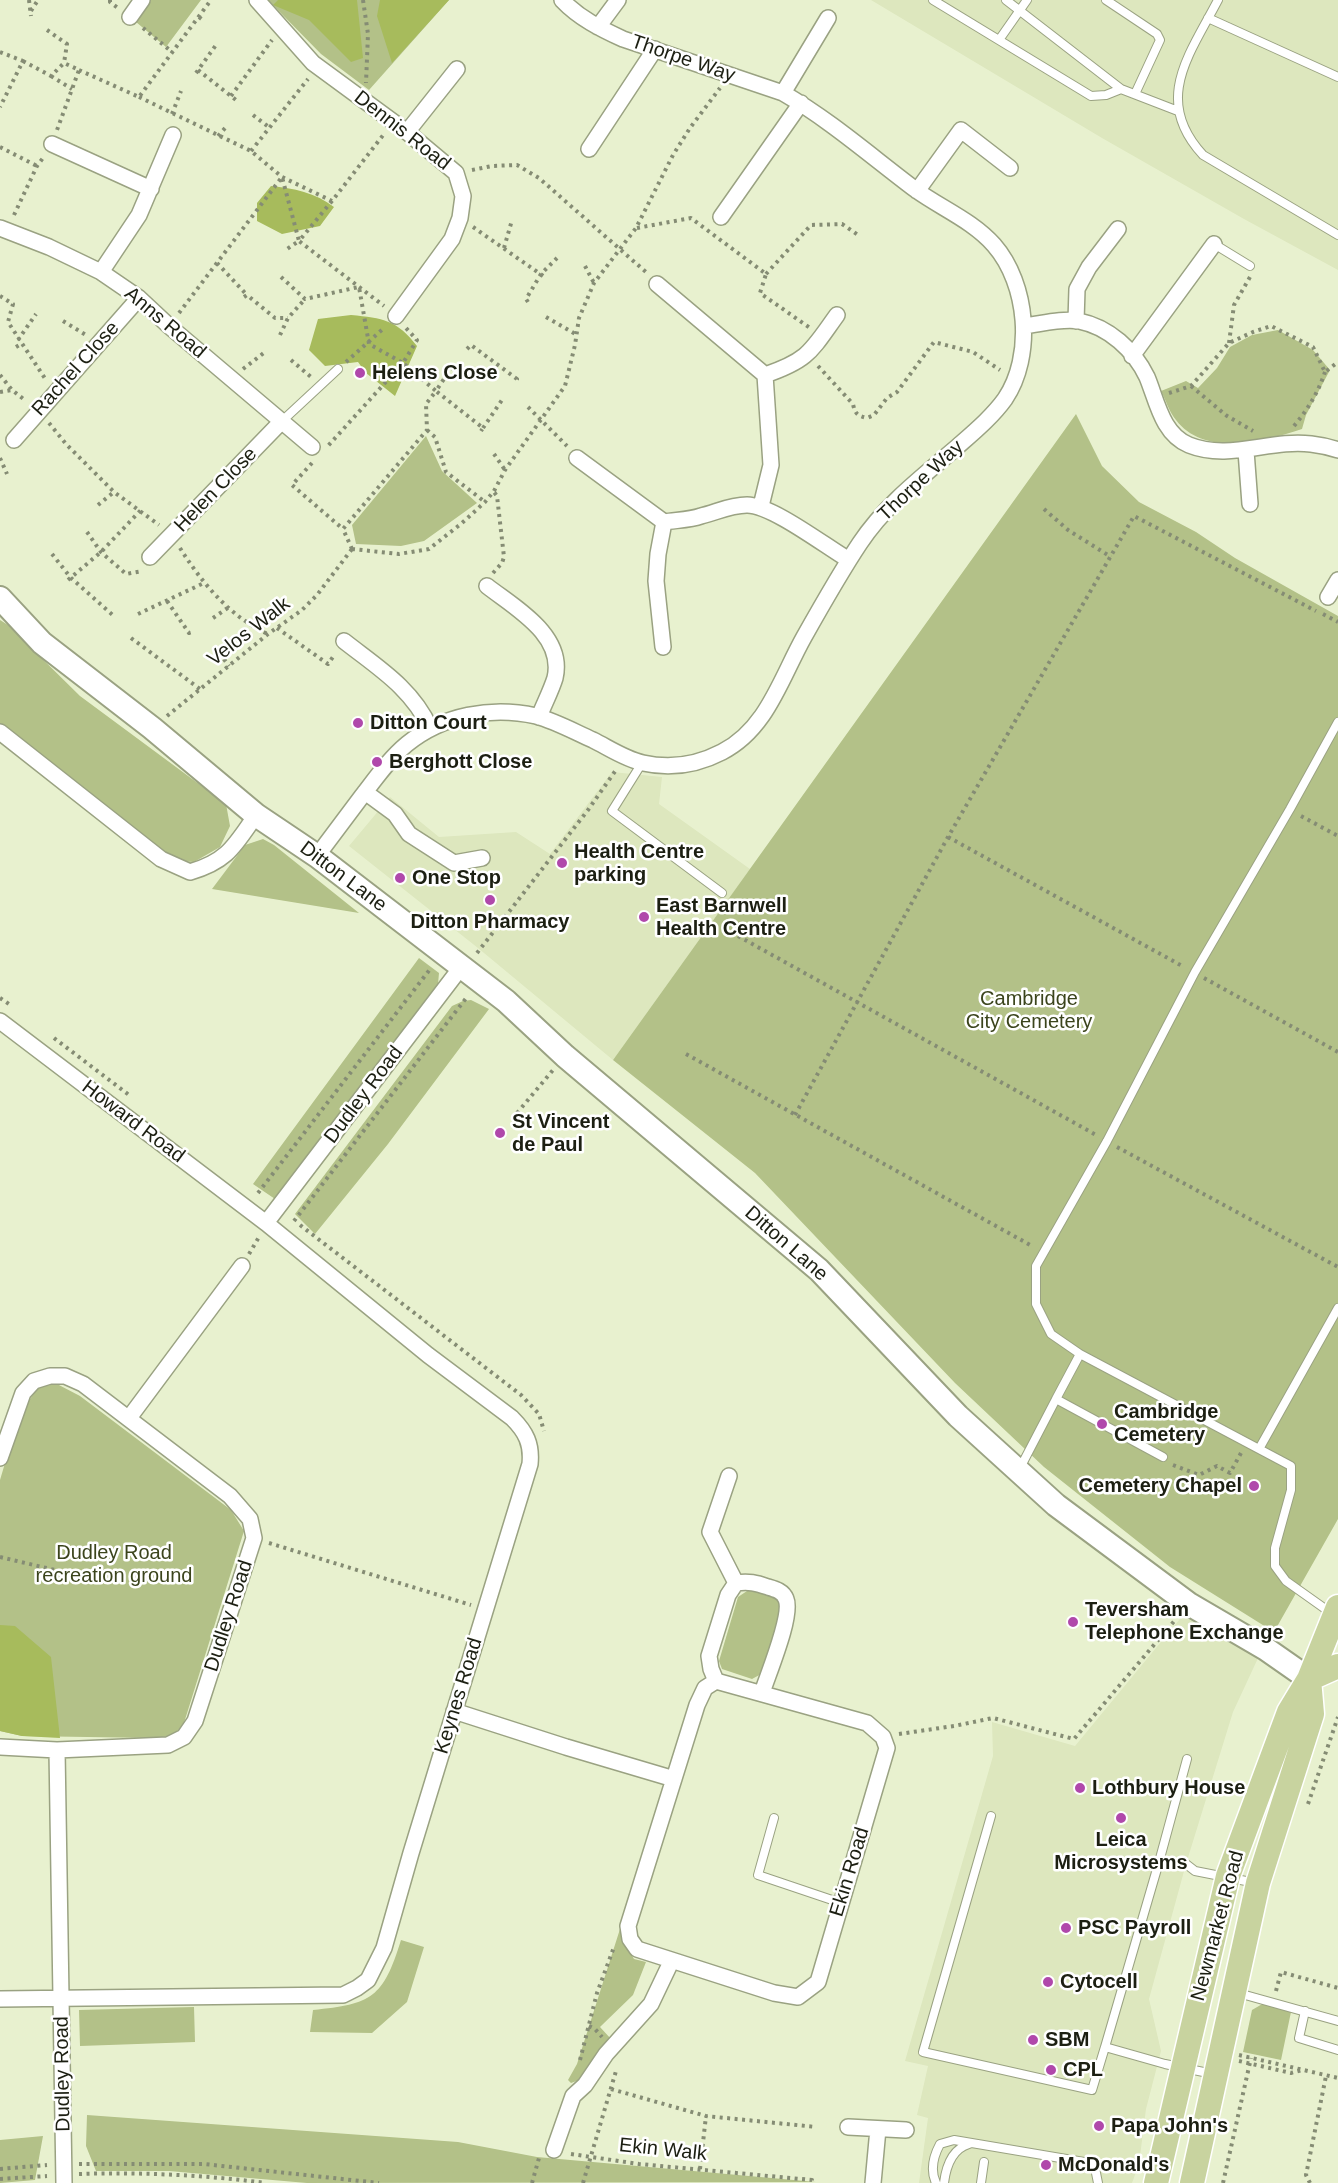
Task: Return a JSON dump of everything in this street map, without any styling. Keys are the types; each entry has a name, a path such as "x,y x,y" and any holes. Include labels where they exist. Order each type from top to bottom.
{"main road":[{"name":"Ditton Lane","path":"0,598 42,643 152,728 256,814 317,856 443,952 470,960 506,1001 565,1056 819,1270 958,1416 1056,1504 1189,1604 1266,1648 1309,1679"},
{"name":"Newmarket Road","path":"1155,2183 1228,1876 1289,1712 1309,1679 1336,1611"},
{"path":"1309,1679 1338,1666"},
{"name":"Newmarket Road","path":"1192,2183 1223,2067 1234,1992 1258,1883 1312,1714 1309,1679"}],"street":[{"path":"130,17 142,0"},
{"name":"Dennis Road","path":"257,0 319,67 407,132 456,174 463,196 452,239 396,316"},
{"name":"Thorpe Way","path":"317,856 384,767 406,745 430,728 455,718 508,711 539,717 625,757 642,763 677,766 706,759 724,751 745,737 766,712 803,639 867,533 893,501 982,426 1004,401 1016,381 1024,348 1024,326 1019,296 1009,267 994,245 971,225 917,191 783,93 598,27 571,10 562,0"},
{"path":"598,27 618,0"},
{"path":"783,93 828,18"},
{"path":"589,149 655,49"},
{"path":"407,132 457,69"},
{"path":"721,217 801,104"},
{"path":"917,191 961,130 1010,168"},
{"path":"101,272 139,215 173,135"},
{"path":"52,144 151,189"},
{"name":"Anns Road","path":"0,228 49,247 101,272 139,298 230,379 318,452"},
{"path":"1076,321 1077,289 1089,267 1118,229"},
{"path":"1132,356 1214,244"},
{"path":"657,284 765,375 771,465 760,506"},
{"name":"Rachel Close","path":"14,440 139,298"},
{"path":"765,375 794,364 808,355 837,315"},
{"path":"1024,326 1076,321 1090,324 1119,339 1146,376 1160,414 1172,434 1186,444 1204,451 1246,451 1282,445 1310,444 1338,450"},
{"name":"Helen Close","path":"150,557 281,422"},
{"path":"1246,451 1250,504"},
{"path":"578,458 664,522 700,517 728,507 760,506 777,514 849,560"},
{"path":"663,647 656,581 664,522"},
{"path":"1328,597 1338,580"},
{"path":"487,586 541,628 550,643 555,676 539,717"},
{"path":"344,640 404,689 422,710 430,728"},
{"path":"0,732 161,859 190,872 210,866 228,853 256,814"},
{"path":"365,792 395,814 409,834 454,863 482,858"},
{"name":"Dudley Road","path":"266,1223 470,960"},
{"name":"Howard Road","path":"0,1021 266,1223"},
{"name":"Keynes Road","path":"63,1998 343,1995 368,1980 384,1948 530,1464 529,1441 523,1429 512,1418 428,1355 266,1223"},
{"path":"129,1418 242,1266"},
{"name":"Dudley Road","path":"0,1458 23,1394 34,1381 50,1376 65,1376 83,1384 230,1496 250,1519 254,1538 195,1722 184,1737 168,1745 57,1750 0,1747"},
{"path":"729,1476 710,1532 736,1583"},
{"path":"762,1693 785,1625 788,1608 786,1598 779,1591 748,1581 736,1583 728,1595 709,1656 716,1681 867,1723 883,1737"},
{"name":"Ekin Road","path":"716,1681 705,1688 628,1926 630,1939 637,1949 671,1962 774,1993 798,1997 818,1982 887,1748 883,1737"},
{"path":"454,1711 674,1779"},
{"name":"Dudley Road","path":"57,1750 63,1998 64,2174"},
{"path":"554,2150 573,2096 585,2085 606,2054 651,2004 671,1962"},
{"path":"0,1999 63,1998"},
{"path":"848,2127 906,2130"},
{"path":"873,2183 878,2129"}],"lane":[{"path":"933,0 1091,96 1106,96 1121,88"},
{"path":"1006,0 1121,88 1178,111"},
{"path":"999,40 1027,0"},
{"path":"1107,0 1157,34 1160,40 1135,94"},
{"path":"1218,0 1180,77 1178,111 1189,140 1203,155 1338,235"},
{"path":"1209,18 1338,77"},
{"path":"1214,244 1250,266"},
{"path":"281,422 338,369"},
{"path":"1336,1611 1286,1581 1275,1566 1275,1548 1291,1490 1291,1466 1080,1354 1052,1334 1036,1304 1036,1266 1107,1142 1195,972 1290,810 1338,722"},
{"path":"642,763 612,811 722,893"},
{"path":"1259,1449 1338,1308"},
{"path":"1018,1470 1080,1354"},
{"path":"1056,1399 1163,1457"},
{"path":"991,1816 923,2052 1092,2090 1187,1759"},
{"path":"774,1818 758,1875 841,1903"},
{"path":"1159,1862 1186,1864 1195,1871 1258,1883"},
{"path":"1234,1992 1338,2021"},
{"path":"1305,2011 1299,2038 1338,2050"},
{"path":"1105,2047 1182,2068 1223,2067"},
{"path":"936,2183 932,2166 934,2154 939,2144 954,2140 1090,2163 1095,2168 1098,2183"},
{"path":"944,2183 952,2157 964,2145 972,2143"},
{"path":"981,2183 984,2162"}],"path":[{"path":"29,0 31,14 38,0"},
{"path":"139,97 212,0"},
{"path":"361,99 366,87 368,34 363,0"},
{"path":"199,16 204,21"},
{"path":"130,17 172,52"},
{"path":"231,96 281,27"},
{"path":"47,30 67,44 64,63"},
{"path":"216,45 197,71 236,100"},
{"path":"0,52 23,61 0,107"},
{"path":"163,64 168,66"},
{"path":"251,151 319,67"},
{"path":"79,70 251,151 282,177 332,201"},
{"path":"282,177 299,241 396,316 417,340 403,363 318,452 292,485 343,529 352,549 399,554 429,549 462,524 485,502 565,386 579,318 594,283 636,228 673,155 729,75"},
{"path":"51,76 72,89"},
{"path":"172,114 182,91"},
{"path":"253,115 270,128"},
{"path":"287,249 299,241 393,122"},
{"path":"218,136 227,126"},
{"path":"0,147 37,166"},
{"path":"456,174 492,166 517,165 539,178 621,248 657,284"},
{"path":"169,326 282,177"},
{"path":"459,218 546,278"},
{"path":"636,228 691,218 766,274"},
{"path":"504,248 512,220"},
{"path":"822,336 760,293 766,274 811,225 842,224 858,235"},
{"path":"528,302 526,299 541,274 557,258"},
{"path":"217,263 245,296 275,318 288,318"},
{"path":"585,266 594,283"},
{"path":"1229,343 1234,305 1253,272 1250,266"},
{"path":"281,277 305,299"},
{"path":"280,335 288,318 305,299 359,287"},
{"path":"359,287 369,344"},
{"path":"0,296 13,304 8,322 19,342 55,393"},
{"path":"16,347 36,314"},
{"path":"338,369 369,344 396,316"},
{"path":"546,317 577,335"},
{"path":"63,321 100,343"},
{"path":"1154,398 1191,386 1229,343 1271,326 1313,347 1325,372"},
{"path":"808,355 853,404 854,411 859,416 867,418 874,415 887,398 897,392 934,342 973,352 1016,381"},
{"path":"369,344 403,363 482,429 502,400"},
{"path":"468,349 471,345 517,379 515,381"},
{"path":"230,379 265,352"},
{"path":"291,360 320,386"},
{"path":"1291,429 1308,409 1318,392 1325,372 1338,362"},
{"path":"343,529 427,430 426,405 452,367"},
{"path":"0,375 12,390 39,411 66,444 114,492 172,535 204,583 229,608 251,627 268,634"},
{"path":"1191,386 1227,416 1254,431"},
{"path":"0,392 12,390"},
{"path":"528,407 578,458"},
{"path":"427,430 435,437 446,472 485,502"},
{"path":"494,454 505,470"},
{"path":"0,458 7,474"},
{"path":"487,586 484,584 502,563 504,557 497,496 494,491"},
{"path":"98,506 114,492"},
{"path":"1044,508 1068,530 1111,557"},
{"path":"70,579 101,552 141,510"},
{"path":"795,1114 948,837 1134,516 1338,622"},
{"name":"Velos Walk","path":"152,728 268,634 302,610 318,595 352,549"},
{"path":"52,554 70,579 115,617"},
{"path":"138,614 204,583"},
{"path":"167,600 189,633 192,632"},
{"path":"213,618 229,608"},
{"path":"278,628 328,664 344,640"},
{"path":"131,638 200,689"},
{"path":"215,647 229,666"},
{"path":"470,960 588,810 625,757"},
{"path":"1290,810 1338,836"},
{"path":"948,837 1338,1052"},
{"path":"738,936 1107,1142 1338,1267"},
{"path":"258,1193 443,952"},
{"path":"294,1221 467,997 474,998"},
{"path":"0,998 18,1011"},
{"path":"45,1031 137,1101"},
{"path":"686,1054 1044,1253"},
{"path":"518,1113 565,1056"},
{"path":"249,1186 521,1395 539,1414 544,1431"},
{"path":"242,1266 266,1223"},
{"path":"1163,1457 1174,1467 1199,1475 1217,1466 1230,1473 1248,1443"},
{"path":"254,1538 486,1610"},
{"path":"0,1557 76,1575"},
{"path":"883,1737 993,1718 1074,1739 1189,1604"},
{"path":"578,2067 597,1993 617,1938"},
{"path":"1275,1994 1281,1972 1338,1988"},
{"path":"1232,2054 1338,2078"},
{"path":"1223,2183 1251,2058"},
{"path":"1223,2067 1250,2063 1291,2073 1303,2070"},
{"path":"583,2183 617,2070"},
{"path":"1310,2183 1305,2175 1326,2076"},
{"path":"611,2089 706,2116 816,2127"},
{"path":"700,2169 706,2116"},
{"path":"532,2183 542,2150 554,2150"},
{"name":"Ekin Walk","path":"554,2150 589,2157 812,2180 812,2183"},
{"path":"0,2179 204,2164 379,2183"},
{"path":"0,2169 64,2174 122,2172 215,2177 266,2183"}],"shaded area":[{"path":"871,0 1338,0 1338,270 1102,138"},
{"path":"612,772 662,777 659,804 750,869 613,1060 478,948 349,846 390,797 439,837 516,832 550,854"},
{"path":"1189,1608 1259,1656 1233,1712 1186,1864 1149,1999 1161,2051 1146,2109 1139,2164 1132,2183 919,2183 928,2118 917,2115 928,2066 905,2061 993,1756 992,1722 1075,1746"}],"green space":[{"path":"151,0 201,0 166,47 136,22"},
{"path":"268,0 449,0 369,90 321,54"},
{"path":"278,0 357,0 363,58 351,62 309,20 273,5"},
{"path":"380,0 449,0 392,63 377,16"},
{"path":"271,186 304,192 334,207 320,226 282,234 257,221 257,203"},
{"path":"351,315 372,317 388,322 403,331 417,346 395,396 366,373 358,362 325,366 309,350 318,319"},
{"path":"1278,330 1313,350 1330,370 1306,415 1302,429 1254,441 1219,443 1188,432 1176,420 1161,391 1186,381 1198,388 1217,368 1230,347 1252,335"},
{"name":"Cambridge City Cemetery","path":"1076,414 1102,466 1139,502 1196,532 1235,558 1338,616 1338,1519 1274,1632 1170,1567 1044,1467 955,1383 755,1173 613,1060"},
{"path":"426,436 442,471 477,503 424,541 401,546 356,544 352,525"},
{"path":"0,620 8,625 80,696 226,804 230,826 220,847 194,862 176,861 0,727"},
{"path":"263,839 274,845 359,913 212,889 245,845"},
{"path":"419,958 439,973 434,993 275,1199 253,1184"},
{"path":"471,1000 489,1009 388,1144 315,1234 295,1214 452,1006"},
{"name":"Dudley Road recreation ground","path":"57,1384 80,1396 231,1510 244,1531 183,1726 171,1736 153,1738 22,1736 0,1731 0,1480 19,1416 38,1387"},
{"path":"750,1589 777,1596 782,1604 765,1672 752,1679 722,1669 719,1661 738,1597"},
{"path":"0,1625 15,1626 51,1657 60,1738 22,1736 0,1731"},
{"path":"620,1929 624,1930 625,1944 634,1959 646,1962 633,1995 600,2027 611,2039 582,2079 571,2083 568,2080 577,2064"},
{"path":"401,1940 424,1947 407,2002 372,2033 310,2032 313,2010 362,2001 381,1986 388,1975"},
{"path":"1264,2003 1291,2012 1281,2060 1243,2052 1252,2010"},
{"path":"194,2007 195,2042 80,2046 79,2010"},
{"path":"87,2115 458,2142 537,2157 816,2182 307,2183 169,2171 96,2171 86,2146"},
{"path":"43,2136 35,2180 0,2183 0,2140"}],"place":[{"name":"Helens Close","path":"360,373"},
{"name":"Ditton Court","path":"358,723"},
{"name":"Berghott Close","path":"377,762"},
{"name":"Health Centre parking","path":"562,863"},
{"name":"One Stop","path":"400,878"},
{"name":"Ditton Pharmacy","path":"490,900"},
{"name":"East Barnwell Health Centre","path":"644,917"},
{"name":"St Vincent de Paul","path":"500,1133"},
{"name":"Cambridge Cemetery","path":"1102,1424"},
{"name":"Cemetery Chapel","path":"1254,1486"},
{"name":"Teversham Telephone Exchange","path":"1073,1622"},
{"name":"Lothbury House","path":"1080,1788"},
{"name":"Leica Microsystems","path":"1121,1818"},
{"name":"PSC Payroll","path":"1066,1928"},
{"name":"Cytocell","path":"1048,1982"},
{"name":"SBM","path":"1033,2040"},
{"name":"CPL","path":"1051,2070"},
{"name":"Papa John's","path":"1099,2126"},
{"name":"McDonald's","path":"1046,2165"}]}
